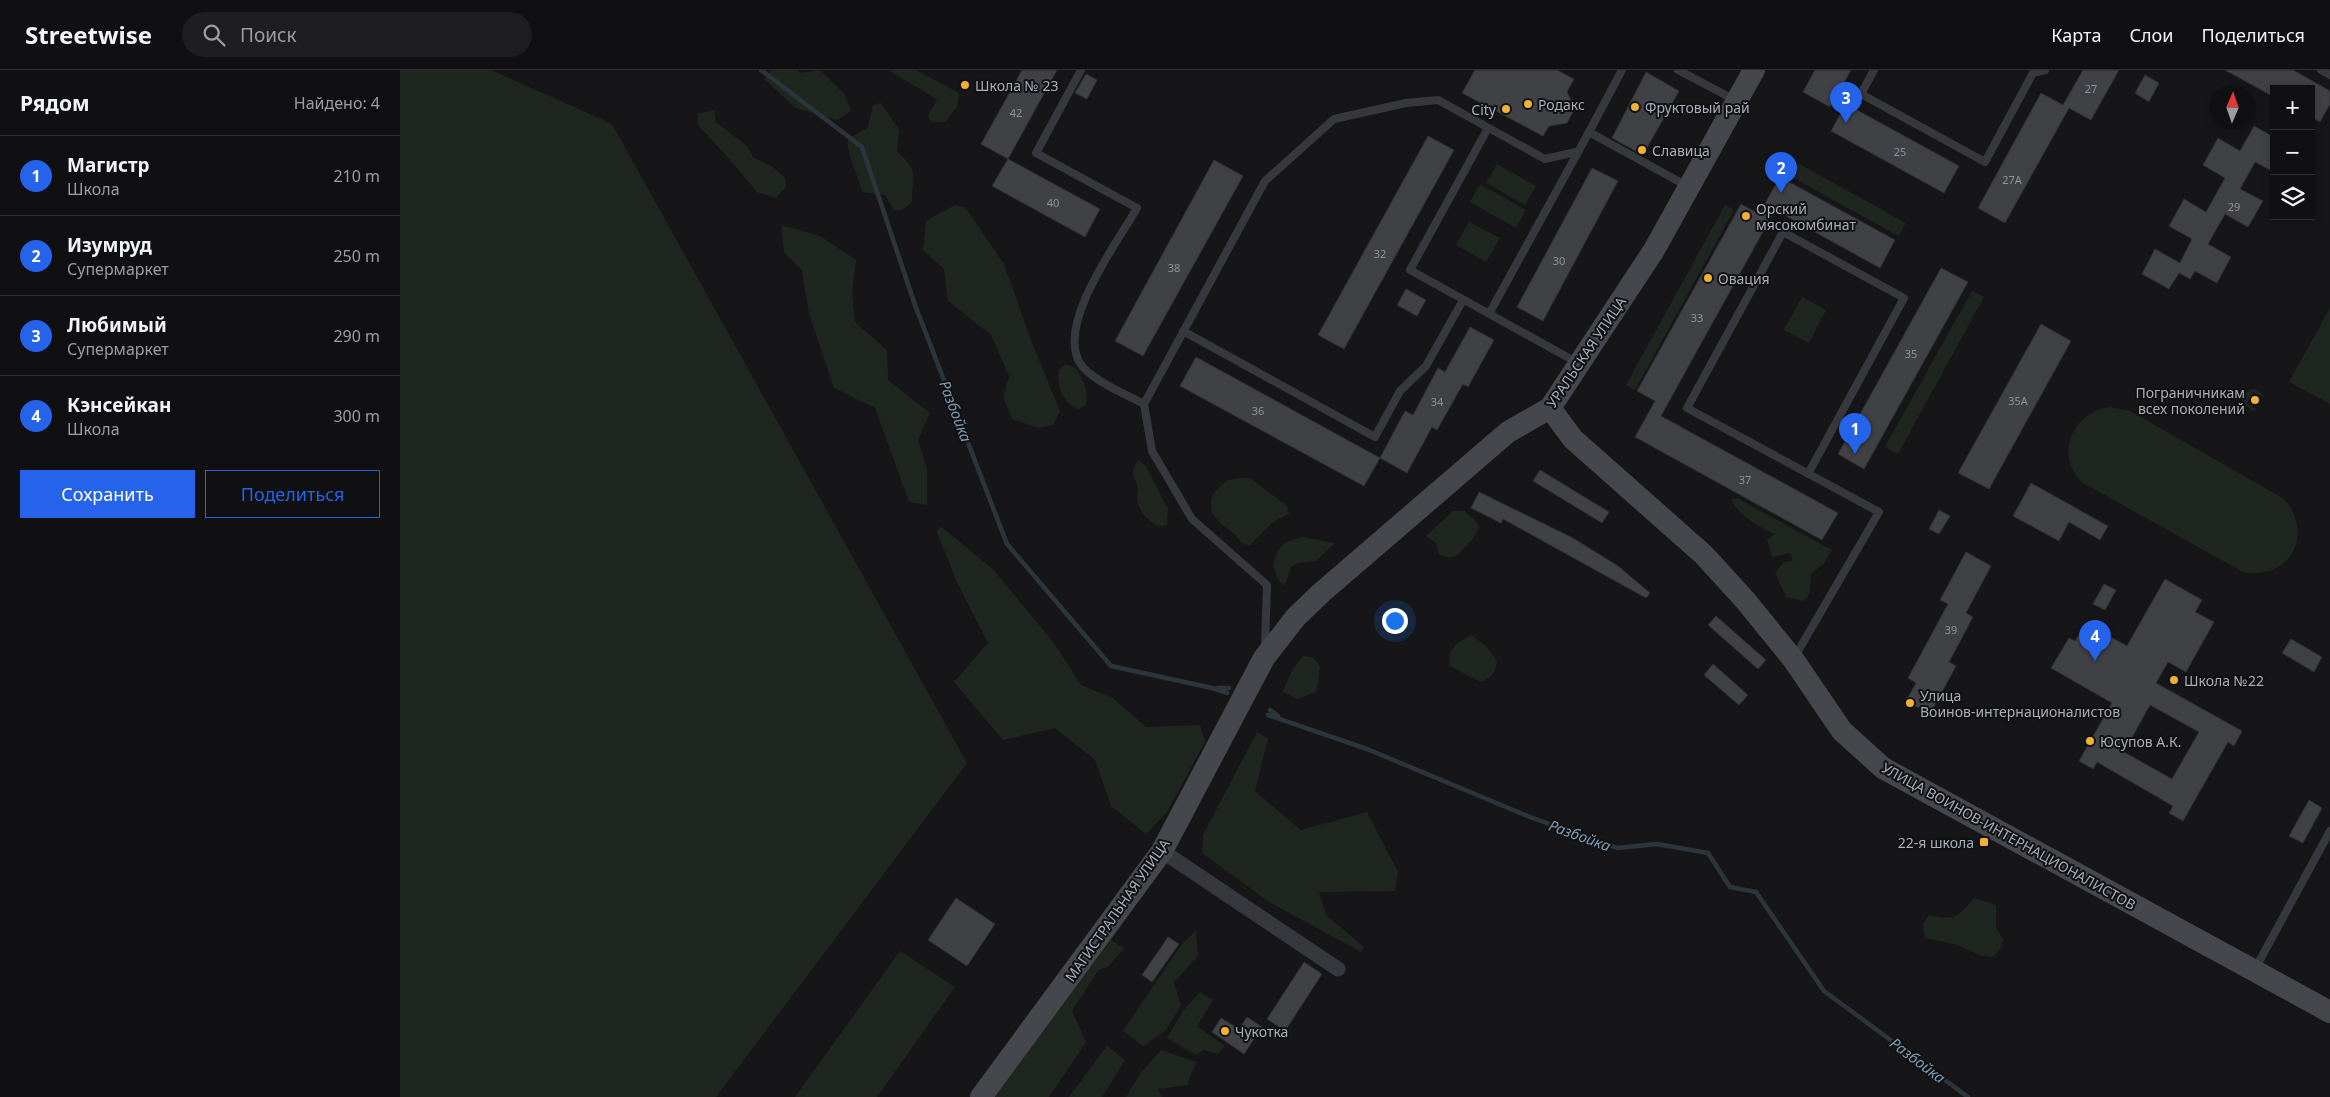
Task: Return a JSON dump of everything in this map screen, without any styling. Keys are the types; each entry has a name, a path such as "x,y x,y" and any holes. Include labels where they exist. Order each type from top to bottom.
{"street":[{"name":"УРАЛЬСКАЯ УЛИЦА","path":"1264,658 1296,616 1321,593 1508,432 1550,408 1654,250 1754,70"},
{"name":"УЛИЦА ВОИНОВ-ИНТЕРНАЦИОНАЛИСТОВ","path":"1550,408 1572,439 1704,555 1745,600 1793,659 1842,731 1883,768 2330,1012"},
{"name":"МАГИСТРАЛЬНАЯ УЛИЦА","path":"981,1097 1162,851 1264,658"},
{"path":"1162,851 1338,969"}],"lane":[{"path":"1081,70 1036,153 1137,208 1081,305 1075,326 1074,347 1080,363 1090,374 1144,404"},
{"path":"1489,314 1622,70"},
{"path":"1678,70 1736,101"},
{"path":"1874,70 1861,94 1985,162 2033,73 2045,70"},
{"path":"2321,70 2330,75"},
{"path":"1264,658 1267,585 1192,519 1152,451 1144,404 1265,181 1334,119 1406,103 1438,100 1545,159 1576,152"},
{"path":"1488,128 1410,270 1579,364"},
{"path":"1588,132 1689,187"},
{"path":"1793,659 1879,512 1808,474 1687,408 1783,232 1904,298 1808,474"},
{"path":"1184,331 1375,437 1400,391 1426,366 1463,300"},
{"path":"2254,970 2330,830"}],"shaded area":[{"path":"400,70 491,70 612,124 967,763 716,1097 400,1097"},
{"path":"772,70 798,70 800,73 820,70 845,95 851,111 837,120 796,108 764,79"},
{"path":"888,70 916,70 959,93 957,107 945,122 931,122 928,116 937,99"},
{"path":"881,103 899,130 897,152 909,164 913,174 912,202 902,210 894,210 885,195 862,192 848,146 847,140 868,127 873,105"},
{"path":"714,110 716,122 747,146 754,158 773,167 785,178 786,187 776,198 757,192 698,125 698,114"},
{"path":"1792,160 1906,223 1898,236 1785,173"},
{"path":"1497,164 1536,186 1525,205 1486,183"},
{"path":"1480,184 1526,210 1516,228 1470,202"},
{"path":"955,205 965,207 1004,264 1032,343 1060,411 1053,425 1039,428 1012,419 1003,397 1009,376 991,335 948,301 944,269 923,250 926,221"},
{"path":"1725,205 1734,210 1635,390 1626,385"},
{"path":"1469,222 1500,238 1486,262 1456,245"},
{"path":"781,225 820,236 856,260 852,293 855,322 887,350 888,380 930,413 918,440 927,469 927,505 909,502 875,408 834,388 809,314 802,270 784,252"},
{"path":"1972,291 1984,297 1898,454 1885,447"},
{"path":"1802,297 1826,310 1809,343 1784,330"},
{"path":"2330,308 2330,404 2289,382"},
{"path":"1066,364 1077,369 1085,387 1087,396 1085,406 1078,409 1064,398 1060,388 1058,371"},
{"path":"2251,389 2258,390 2265,398 2253,392 2247,403 2258,410 2251,410 2244,403 2245,393"},
{"path":"2109,407 2130,411 2284,499 2293,513 2297,526 2297,540 2293,552 2285,562 2274,569 2260,573 2243,572 2083,483 2074,472 2069,461 2068,449 2071,437 2076,427 2085,418 2096,411"},
{"path":"1138,460 1146,466 1168,509 1167,525 1157,526 1139,507 1138,490 1133,474"},
{"path":"1250,478 1287,506 1289,514 1273,522 1250,545 1246,545 1219,522 1212,511 1211,500 1213,494 1227,481"},
{"path":"1737,498 1832,550 1824,563 1811,574 1810,592 1804,601 1786,597 1775,573 1784,562 1793,561 1790,553 1772,557 1767,540 1775,534 1756,525 1744,516 1731,499"},
{"path":"1453,511 1464,511 1474,519 1479,527 1473,538 1459,553 1454,557 1448,557 1439,554 1436,543 1426,536"},
{"path":"940,526 993,569 1054,643 1081,685 1113,698 1146,727 1200,725 1205,742 1167,812 1146,834 1111,806 1095,760 1055,728 1003,740 954,682 988,643 956,580 937,532"},
{"path":"1303,537 1335,543 1316,561 1298,563 1291,567 1285,586 1279,581 1273,566 1277,553 1285,543"},
{"path":"1472,635 1487,647 1497,661 1492,674 1488,679 1481,682 1450,666 1449,660 1452,650 1458,643"},
{"path":"1303,656 1313,657 1320,666 1317,691 1298,699 1282,692 1294,667"},
{"path":"1257,732 1268,738 1255,791 1301,830 1367,812 1398,872 1395,891 1319,892 1326,915 1364,947 1361,952 1269,902 1202,853 1203,835"},
{"path":"1974,898 1996,905 1996,928 2003,939 2001,948 1993,957 1982,956 1954,944 1925,938 1923,925 1929,915 1945,918 1955,916 1964,910"},
{"path":"1196,931 1198,956 1174,982 1181,1006 1165,1031 1143,1046 1123,1031 1181,945"},
{"path":"1111,940 1124,948 1108,967 1098,970 1072,1011 1086,1042 1049,1097 991,1097"},
{"path":"900,951 955,987 877,1097 795,1097"},
{"path":"1200,992 1213,1000 1197,1026 1225,1046 1218,1054 1204,1050 1196,1055 1167,1038 1183,1011"},
{"path":"1107,1046 1125,1060 1102,1097 1069,1097"},
{"path":"1161,1050 1196,1062 1187,1085 1158,1089 1162,1097 1126,1097 1140,1074"}],"building":[{"path":"1022,70 1057,70 1008,159 981,144"},
{"name":"Родакс","path":"1475,70 1557,70 1574,79 1567,92 1575,108 1567,123 1549,126 1543,136 1462,93"},
{"path":"1815,70 1851,70 1830,107 1803,92"},
{"path":"2083,70 2119,70 2091,120 2069,108 2005,223 1978,208 2041,93 2063,105"},
{"path":"2225,70 2293,70 2330,91 2330,104 2320,122 2315,119 2315,85 2270,85 2270,95"},
{"path":"1646,72 1679,91 1643,155 1612,138"},
{"path":"1086,74 1097,80 1087,99 1075,93"},
{"path":"2145,75 2159,83 2149,102 2135,93"},
{"path":"1846,104 1959,166 1944,193 1831,131"},
{"path":"2255,127 2270,135 2270,170 2255,162 2240,189 2263,201 2248,227 2225,214 2208,244 2231,257 2217,283 2195,271 2190,279 2179,273 2169,289 2142,274 2155,249 2180,263 2192,239 2169,226 2184,199 2206,212 2225,178 2203,165 2218,138 2240,151 2252,130 2255,130"},
{"path":"1428,136 1454,150 1344,349 1318,335"},
{"path":"1008,159 1100,209 1085,237 992,186"},
{"path":"1214,160 1243,176 1143,356 1115,341"},
{"path":"1592,168 1618,181 1543,321 1517,307"},
{"path":"1780,177 1895,240 1880,268 1775,210 1661,416 1838,513 1822,540 1635,437 1655,401 1637,391 1741,204 1759,214"},
{"path":"1941,268 1968,282 1864,469 1838,454"},
{"path":"1406,289 1426,300 1417,316 1397,305"},
{"path":"2041,324 2071,341 1989,489 1958,473"},
{"path":"1470,327 1494,340 1468,387 1463,384 1437,430 1432,427 1407,473 1380,458 1405,411 1413,415 1438,368 1445,372"},
{"path":"1196,357 1380,458 1364,486 1180,386"},
{"path":"1540,470 1609,512 1602,523 1533,481"},
{"path":"2031,483 2108,526 2100,540 2069,522 2059,541 2013,516"},
{"path":"1479,492 1573,538 1618,566 1650,593 1646,598 1503,519 1501,523 1471,508"},
{"path":"1939,510 1950,516 1939,534 1929,529"},
{"path":"1966,552 1991,566 1966,613 1973,617 1949,662 1956,666 1930,714 1906,701 1916,683 1908,678 1948,604 1940,600"},
{"path":"2165,579 2202,600 2195,612 2214,622 2186,672 2168,662 2156,683 2242,731 2234,746 2228,742 2183,821 2169,813 2173,806 2097,762 2093,769 2079,761 2112,703 2051,668 2069,638 2075,641 2086,623 2127,646","holes":["2150,705 2199,732 2172,779 2124,752"]},
{"path":"2104,584 2116,590 2105,610 2093,604"},
{"path":"1716,616 1766,660 1758,669 1708,625"},
{"path":"2291,639 2322,657 2314,672 2282,653"},
{"path":"1713,664 1748,695 1739,705 1704,675"},
{"path":"2309,800 2322,808 2303,843 2289,836"},
{"path":"956,898 995,924 967,966 928,940"},
{"path":"1168,937 1179,944 1152,982 1142,975"},
{"path":"1304,962 1322,974 1285,1031 1267,1019"},
{"path":"1247,1017 1262,1027 1244,1054 1212,1032 1221,1018 1239,1029"}],"waterway":[{"name":"Разбойка","path":"761,70 862,147 915,305 1007,544 1111,666 1227,693"},
{"name":"Разбойка","path":"1218,688 1229,688"},
{"name":"Разбойка","path":"1270,710 1278,716"},
{"name":"Разбойка","path":"1268,715 1367,749 1530,817 1617,848 1657,844 1708,853 1730,887 1756,892 1824,991 1968,1097"}],"place":[{"name":"Школа № 23","path":"965,85"},
{"name":"Родакс","path":"1528,104"},
{"name":"Фруктовый рай","path":"1635,107"},
{"name":"City","path":"1506,109"},
{"name":"Любимый","path":"1846,123"},
{"name":"Славица","path":"1642,150"},
{"name":"Изумруд","path":"1781,193"},
{"name":"Орский мясокомбинат","path":"1746,216"},
{"name":"Овация","path":"1708,278"},
{"name":"Пограничникам всех поколений","path":"2255,400"},
{"name":"Магистр","path":"1855,454"},
{"name":"Кэнсейкан","path":"2095,661"},
{"name":"Школа №22","path":"2174,680"},
{"name":"Улица Воинов-интернационалистов","path":"1910,703"},
{"name":"Юсупов А.К.","path":"2090,741"},
{"name":"22-я школа","path":"1984,842"},
{"name":"Чукотка","path":"1225,1031"}]}
